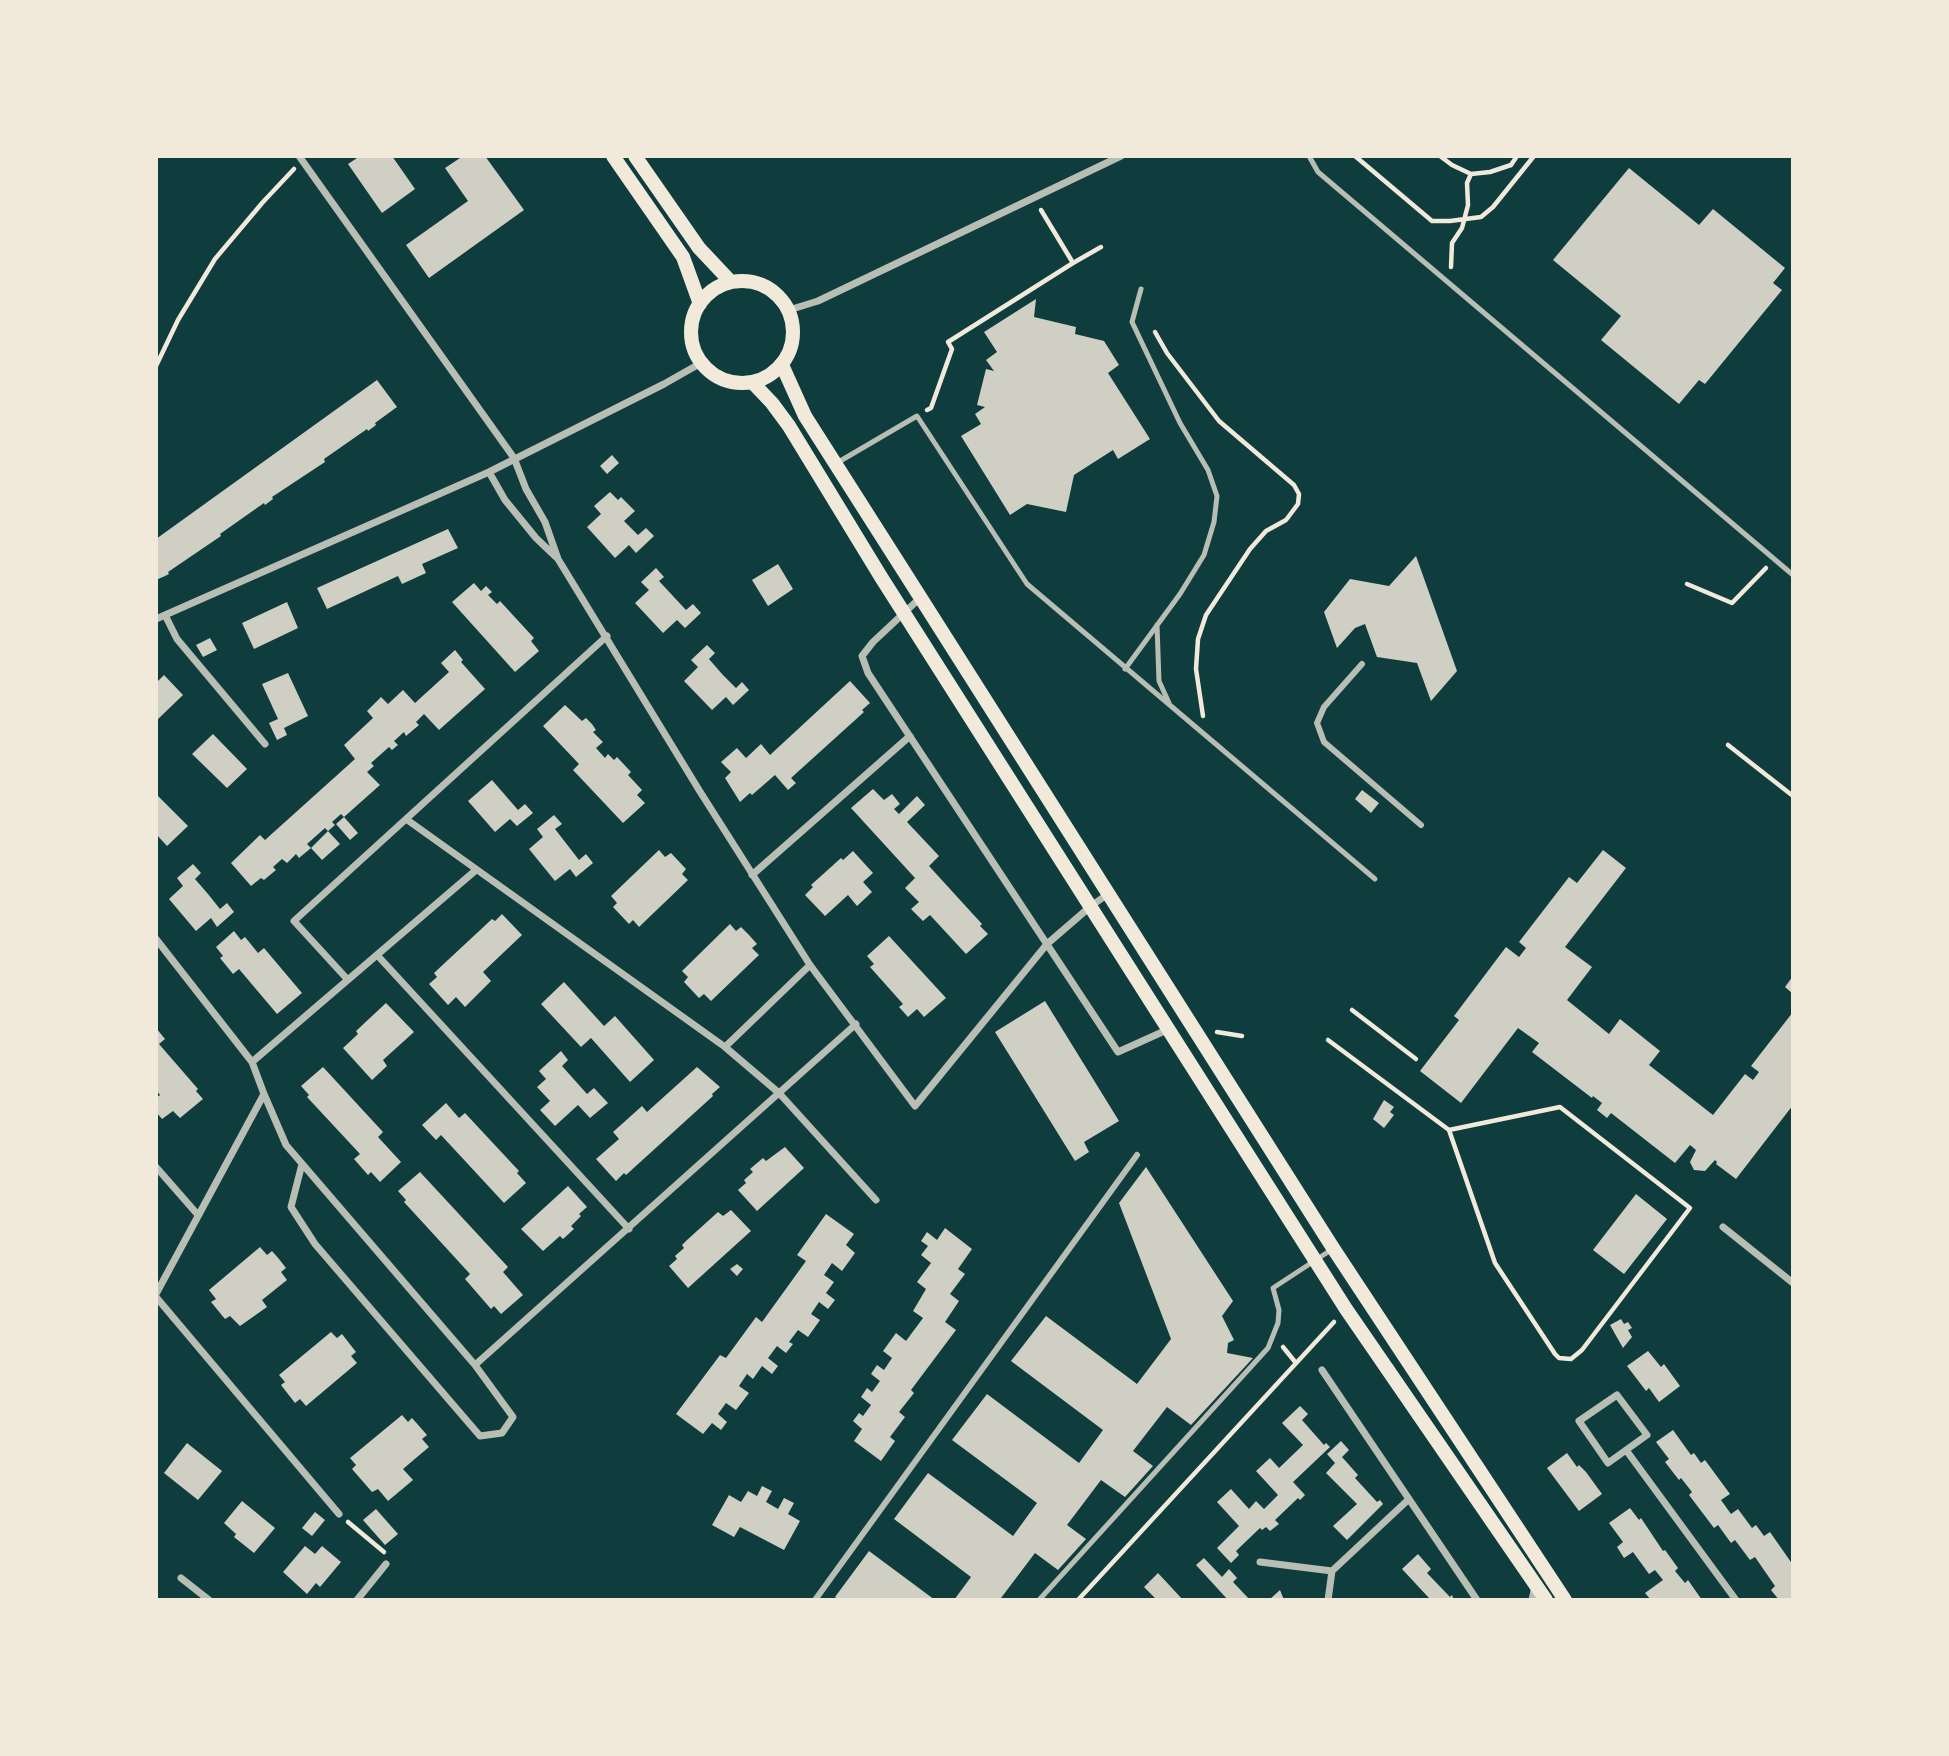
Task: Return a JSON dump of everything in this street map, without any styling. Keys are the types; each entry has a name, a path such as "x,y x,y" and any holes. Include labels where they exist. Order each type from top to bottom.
{"main road":[{"path":"613,156 683,257 699,304"},
{"path":"635,156 699,248 731,282"},
{"path":"731,282 754,282 764,286 782,300 789,310 793,324 790,353 782,365 769,376 753,383 738,384 711,373 701,363 694,349 691,333 699,304 713,290 731,282"},
{"path":"782,365 805,416 835,464 1333,1248 1565,1600"},
{"path":"753,383 772,402 789,426 904,613 1346,1309 1546,1600"},
{"path":"1372,1345 1389,1335"}],"street":[{"path":"789,310 818,301 1121,156"},
{"path":"301,159 514,458 526,489 545,522 558,559 752,875 810,965 915,1105 1047,944 1109,894"},
{"path":"156,619 489,472 630,402 701,363"},
{"path":"489,472 505,500 536,538 558,559"},
{"path":"921,598 873,642 862,656 868,673 1118,1052 1169,1029"},
{"path":"166,615 177,639 265,744"},
{"path":"348,980 295,921 607,636"},
{"path":"1362,664 1324,707 1317,723 1324,742 1420,825"},
{"path":"752,875 910,736"},
{"path":"406,820 725,1047 779,1093 876,1200"},
{"path":"252,1062 476,870"},
{"path":"156,939 252,1062 286,1145 475,1365 513,1417 502,1433 480,1436 316,1244 291,1207 302,1164"},
{"path":"378,956 629,1229"},
{"path":"725,1047 810,965"},
{"path":"475,1365 856,1024"},
{"path":"264,1094 156,1295 339,1514"},
{"path":"815,1600 1137,1155"},
{"path":"156,1167 198,1215"},
{"path":"1723,1227 1793,1283"},
{"path":"1322,1370 1477,1600"},
{"path":"1617,1395 1647,1435 1626,1450 1608,1463 1579,1421 1617,1395"},
{"path":"1626,1450 1736,1600"},
{"path":"1328,1600 1332,1571 1409,1499"},
{"path":"1260,1562 1332,1571"},
{"path":"357,1600 386,1564"},
{"path":"181,1578 209,1600"},
{"path":"1532,1600 1536,1585"}],"lane":[{"path":"1309,156 1318,172 1793,575"},
{"path":"1125,669 1180,594 1204,555 1214,522 1217,496 1208,470 1180,423 1132,322 1141,289"},
{"path":"835,464 917,416 1027,584 1375,879"},
{"path":"1157,625 1158,681 1171,707"},
{"path":"1039,1600 1268,1348 1278,1323 1279,1310 1273,1288 1333,1248"}],"path":[{"path":"1355,156 1432,220 1481,217 1493,207 1534,156"},
{"path":"1440,156 1471,174 1490,172 1511,165 1517,156"},
{"path":"156,366 178,320 215,259 301,159"},
{"path":"1450,282 1452,243 1468,205 1467,183 1471,174"},
{"path":"1034,198 1073,263"},
{"path":"917,416 931,408 952,349 948,342 1101,247"},
{"path":"1687,584 1732,603 1774,559"},
{"path":"1728,745 1793,796"},
{"path":"1352,1010 1416,1059"},
{"path":"1217,1032 1242,1036"},
{"path":"1328,1040 1449,1130 1495,1263 1555,1354 1559,1358 1571,1359 1582,1350 1690,1208 1560,1107 1449,1130"},
{"path":"1078,1600 1346,1309"},
{"path":"339,1514 391,1557 386,1564"}],"building":[{"path":"360,156 392,156 415,189 382,213 348,164"},
{"path":"463,156 485,156 524,210 429,278 406,245 468,201 445,168"},
{"path":"1629,168 1699,225 1713,209 1785,268 1773,283 1782,290 1705,384 1699,380 1679,404 1601,340 1621,316 1553,260"},
{"path":"1036,299 1034,317 1076,327 1075,334 1104,341 1119,365 1108,373 1150,439 1118,459 1113,450 1074,475 1066,512 1027,504 1010,515 961,436 981,424 975,414 985,407 977,405 986,369 994,371 986,360 997,352 984,332"},
{"path":"377,380 397,407 368,431 367,429 324,459 325,462 220,534 221,536 168,572 169,574 156,580 156,539"},
{"path":"612,455 619,463 607,474 600,466"},
{"path":"610,492 618,500 621,497 635,511 624,521 638,535 646,528 654,536 636,553 629,545 615,558 587,527 601,514 594,506"},
{"path":"448,529 458,548 422,564 426,573 402,584 398,576 327,609 317,588"},
{"path":"1416,556 1457,671 1431,701 1417,663 1377,657 1365,624 1355,628 1337,648 1324,612 1350,579 1389,586"},
{"path":"778,564 793,589 768,606 752,580"},
{"path":"656,568 664,577 659,581 686,610 693,604 701,613 685,628 677,620 663,633 635,603 649,590 641,582"},
{"path":"474,583 481,591 486,586 492,592 488,595 497,604 500,601 534,638 531,641 539,651 515,672 452,602"},
{"path":"287,602 298,628 254,649 242,623"},
{"path":"210,638 217,650 203,657 196,645"},
{"path":"707,645 715,653 709,659 722,674 736,688 742,682 749,690 733,705 726,697 712,710 684,681 698,667 691,660"},
{"path":"455,650 463,660 461,662 485,689 439,730 424,714 416,722 419,725 406,736 404,732 394,741 398,745 392,750 389,747 371,763 374,766 367,772 380,785 344,817 341,814 332,822 335,825 328,831 325,828 307,844 311,848 299,858 296,854 287,863 282,859 273,867 276,870 251,886 231,863 260,835 265,840 355,759 344,745 373,718 367,711 381,697 388,704 403,690 415,703 449,672 441,663"},
{"path":"288,673 308,716 284,728 287,735 277,740 269,723 278,719 262,684"},
{"path":"164,675 183,695 156,721 156,683"},
{"path":"850,681 870,703 862,710 864,712 791,778 796,783 788,790 775,775 740,802 725,778 731,772 721,762 737,748 746,758 761,744 770,755"},
{"path":"565,705 582,721 586,718 592,724 596,730 593,732 603,742 596,748 605,758 608,754 614,760 617,757 631,772 628,775 642,790 637,795 645,803 623,823 573,770 579,764 543,726"},
{"path":"213,734 247,769 227,788 192,754"},
{"path":"492,780 518,810 525,804 533,813 517,826 510,819 495,832 468,801"},
{"path":"873,789 884,800 892,794 900,804 894,809 899,814 917,796 925,805 907,822 939,856 929,866 988,934 966,954 930,915 923,921 911,909 919,902 905,888 915,878 851,808"},
{"path":"1362,790 1379,803 1371,813 1355,799"},
{"path":"156,794 188,826 167,846 156,834"},
{"path":"554,815 562,824 555,829 579,860 586,854 593,863 576,877 570,869 555,881 529,849 543,837 537,829"},
{"path":"344,817 358,833 350,840 336,824"},
{"path":"328,831 340,844 322,860 311,848"},
{"path":"659,850 665,857 671,853 686,869 682,874 688,880 639,927 633,920 629,924 613,907 617,903 611,896"},
{"path":"1603,850 1626,868 1565,947 1592,967 1567,1000 1609,1034 1620,1019 1660,1051 1649,1065 1713,1115 1745,1074 1753,1080 1759,1072 1751,1066 1793,1012 1793,1105 1736,1179 1716,1164 1715,1160 1705,1171 1694,1170 1690,1162 1696,1150 1690,1145 1675,1163 1611,1113 1607,1118 1597,1110 1602,1103 1532,1052 1539,1043 1518,1028 1461,1103 1420,1071 1459,1020 1454,1016 1506,947 1519,957 1526,948 1519,942 1569,877 1577,883"},
{"path":"853,851 873,873 863,882 872,892 857,906 848,895 825,916 805,895 813,887 811,885 841,858 843,860"},
{"path":"193,864 201,873 195,879 220,909 227,903 234,912 217,927 211,918 196,931 169,899 183,886 177,878"},
{"path":"502,914 522,935 483,972 491,981 465,1007 456,997 448,1005 429,984 437,977 434,973 492,919 495,921"},
{"path":"730,924 736,931 741,927 749,935 757,944 752,948 759,955 711,1001 704,994 699,998 684,982 688,977 682,971"},
{"path":"234,931 241,940 245,937 258,953 264,948 302,993 277,1014 239,969 233,974 220,958 223,956 216,947"},
{"path":"889,936 946,998 924,1017 917,1009 908,1017 899,1007 903,1004 870,967 874,964 867,956"},
{"path":"1793,976 1793,994 1785,987"},
{"path":"564,982 604,1026 615,1016 654,1060 630,1082 591,1038 581,1047 541,1004"},
{"path":"1045,1001 1119,1121 1084,1142 1089,1152 1075,1161 995,1032"},
{"path":"386,1003 414,1032 383,1060 387,1066 372,1080 343,1048 358,1034 356,1031"},
{"path":"156,1028 165,1039 159,1044 198,1089 196,1091 203,1099 180,1118 173,1111 162,1119 156,1112 156,1098 160,1095 156,1090"},
{"path":"561,1051 568,1060 562,1066 587,1094 594,1088 608,1103 590,1118 578,1105 555,1126 540,1110 550,1101 537,1087 546,1079 539,1071"},
{"path":"323,1067 383,1132 378,1137 401,1162 380,1182 371,1172 368,1175 354,1159 360,1154 307,1097 309,1095 301,1086"},
{"path":"697,1067 720,1087 626,1175 624,1173 616,1181 596,1159 619,1139 613,1132 642,1106 647,1112"},
{"path":"1384,1100 1394,1107 1390,1112 1394,1115 1384,1128 1373,1119"},
{"path":"446,1103 459,1118 465,1113 519,1171 517,1173 526,1183 504,1203 441,1135 436,1140 422,1125"},
{"path":"785,1147 804,1168 757,1211 738,1190 753,1172 750,1169 763,1158 766,1161"},
{"path":"1146,1167 1233,1301 1222,1316 1234,1340 1228,1343 1227,1353 1253,1358 1191,1425 1167,1407 1133,1451 1153,1466 1125,1497 1101,1480 1067,1525 1086,1539 1058,1570 1035,1553 1001,1598 1005,1600 954,1600 971,1577 894,1519 928,1473 1013,1536 1037,1503 952,1440 987,1394 1079,1463 1103,1430 1011,1361 1046,1316 1137,1384 1171,1339 1119,1203"},
{"path":"420,1172 508,1267 503,1272 523,1295 501,1314 494,1306 491,1309 465,1279 470,1274 404,1202 406,1200 398,1191"},
{"path":"568,1186 587,1207 571,1226 574,1229 563,1239 560,1236 543,1251 521,1229"},
{"path":"1636,1194 1667,1219 1624,1274 1593,1250"},
{"path":"731,1210 751,1231 688,1288 669,1266 684,1248 682,1245 718,1212 723,1216"},
{"path":"826,1214 854,1234 846,1245 855,1253 842,1271 832,1263 824,1275 834,1282 826,1293 835,1300 828,1309 819,1302 811,1314 820,1320 808,1337 798,1330 789,1342 793,1344 786,1353 777,1346 768,1358 778,1366 772,1374 762,1366 753,1379 747,1374 739,1386 749,1393 736,1410 726,1403 718,1414 727,1422 721,1430 712,1423 703,1434 676,1414 720,1355 726,1358 756,1317 762,1322 806,1261 797,1255"},
{"path":"945,1228 972,1249 958,1269 965,1274 950,1294 959,1301 945,1322 956,1330 911,1390 914,1393 899,1412 905,1417 890,1437 895,1441 881,1461 854,1441 862,1429 853,1421 859,1413 863,1416 871,1405 861,1397 867,1388 872,1392 880,1381 871,1374 877,1365 884,1370 892,1358 883,1351 896,1333 906,1341 923,1318 913,1311 926,1289 917,1282 931,1263 921,1255 928,1246 921,1241 927,1232 937,1240"},
{"path":"260,1247 267,1255 272,1251 279,1259 286,1268 281,1272 287,1280 262,1300 267,1307 240,1326 230,1316 225,1319 211,1302 216,1299 209,1290"},
{"path":"737,1264 743,1269 737,1276 730,1269"},
{"path":"1621,1319 1624,1324 1628,1322 1632,1328 1628,1330 1632,1337 1623,1348 1610,1325"},
{"path":"331,1332 337,1338 342,1334 356,1352 351,1356 357,1363 306,1406 300,1399 295,1403 281,1385 285,1382 279,1375"},
{"path":"1648,1351 1661,1367 1664,1364 1680,1386 1659,1402 1649,1388 1646,1391 1627,1366"},
{"path":"1300,1406 1308,1414 1302,1420 1324,1445 1326,1443 1330,1447 1293,1482 1305,1495 1300,1500 1298,1498 1275,1520 1279,1524 1270,1531 1266,1527 1262,1530 1260,1528 1236,1551 1239,1555 1231,1563 1217,1548 1239,1526 1217,1502 1231,1489 1249,1509 1256,1501 1264,1509 1278,1495 1256,1471 1270,1458 1279,1468 1303,1445 1282,1423"},
{"path":"402,1415 408,1422 412,1418 427,1435 422,1439 429,1447 403,1469 413,1480 388,1501 378,1489 372,1492 352,1469 356,1465 350,1458"},
{"path":"1673,1430 1691,1455 1694,1453 1701,1463 1705,1460 1730,1494 1721,1500 1731,1514 1738,1509 1752,1528 1756,1525 1764,1536 1770,1532 1793,1565 1793,1600 1779,1600 1771,1590 1775,1586 1755,1557 1750,1560 1735,1540 1731,1543 1718,1525 1714,1528 1689,1495 1692,1492 1665,1462 1669,1459 1656,1442"},
{"path":"1341,1441 1349,1450 1342,1457 1358,1475 1355,1478 1377,1502 1380,1500 1383,1504 1347,1540 1333,1526 1357,1504 1326,1473 1335,1463 1327,1454"},
{"path":"187,1443 222,1471 198,1500 164,1473"},
{"path":"1567,1453 1577,1467 1579,1465 1586,1472 1602,1494 1579,1511 1547,1468"},
{"path":"762,1486 772,1491 766,1502 778,1509 784,1498 794,1503 788,1514 800,1521 784,1550 740,1527 734,1537 712,1525 729,1495 741,1502 748,1491 757,1496"},
{"path":"242,1501 275,1528 254,1553 234,1537 236,1534 224,1523"},
{"path":"1630,1508 1639,1520 1641,1518 1678,1568 1675,1571 1685,1583 1688,1580 1702,1600 1651,1600 1645,1593 1663,1580 1655,1570 1649,1574 1633,1552 1624,1558 1617,1547 1623,1542 1609,1523"},
{"path":"376,1509 398,1534 385,1545 363,1520"},
{"path":"315,1512 325,1520 312,1536 302,1528"},
{"path":"305,1546 315,1554 322,1546 341,1562 320,1587 316,1583 307,1594 283,1572"},
{"path":"869,1551 935,1600 839,1600 835,1597"},
{"path":"1418,1554 1431,1569 1427,1573 1450,1597 1452,1595 1454,1600 1426,1600 1429,1598 1402,1569"},
{"path":"1204,1558 1222,1577 1229,1569 1237,1578 1233,1582 1250,1600 1228,1600 1196,1565"},
{"path":"1158,1573 1183,1600 1157,1600 1144,1587"},
{"path":"1280,1590 1284,1600 1269,1600"}]}
